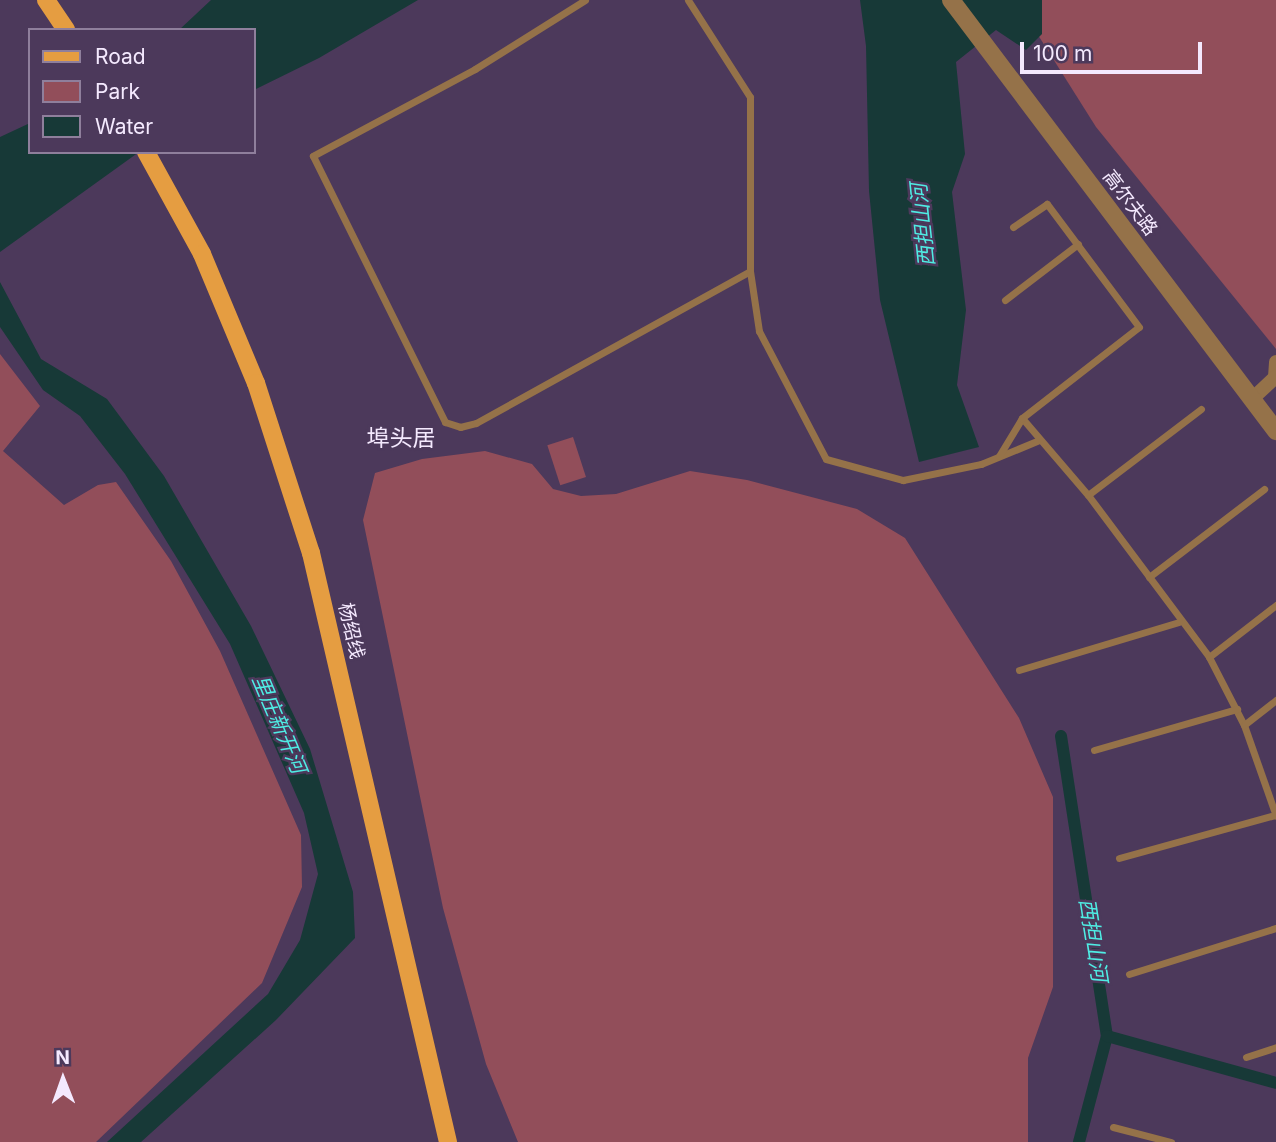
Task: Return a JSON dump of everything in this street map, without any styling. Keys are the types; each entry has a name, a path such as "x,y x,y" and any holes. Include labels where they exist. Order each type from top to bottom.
{"main road":[{"path":"46,0 65,28"},
{"name":"杨绍线","path":"150,159 202,254 256,383 311,553 449,1142"}],"street":[{"name":"高尔夫路","path":"951,0 1276,431"},
{"path":"1252,399 1275,372"}],"lane":[{"path":"585,0 475,68 313,156 445,422 460,427 476,423 750,271"},
{"path":"688,0 750,97 750,271 759,331 826,459 903,480 999,456 1037,441"},
{"path":"999,456 1022,418 1139,327 1047,204 1013,227"},
{"path":"1005,300 1077,244"},
{"path":"1088,495 1200,409"},
{"path":"1022,418 1037,441 1088,495 1179,622 1209,657 1244,725 1275,816 1119,858"},
{"path":"1149,577 1264,489"},
{"path":"1209,657 1276,605"},
{"path":"1019,670 1179,622"},
{"path":"1244,725 1276,700"},
{"path":"1094,750 1237,709"},
{"path":"1268,792 1276,786"},
{"path":"1129,974 1276,928"},
{"path":"1246,1057 1276,1048"},
{"path":"1113,1127 1171,1142"}],"green space":[{"path":"1016,0 1276,0 1276,349 1096,127"},
{"path":"0,354 40,406 3,451 64,505 98,485 116,482 171,561 220,651 301,835 302,887 262,983 96,1142 0,1142"},
{"path":"573,437 586,477 560,485 547,445"},
{"path":"485,451 532,464 553,489 581,496 616,494 690,471 747,480 857,509 905,538 1019,718 1053,797 1053,987 1028,1058 1028,1142 518,1142 486,1064 443,908 363,520 375,473 422,459"}],"water":[{"path":"211,0 418,0 319,58 256,89 256,28 181,28"},
{"path":"860,0 1042,0 1042,34 1026,50 996,30 956,62 965,154 952,192 966,310 957,385 979,447 919,462 880,300 869,191 866,46"},
{"path":"28,124 28,154 136,154 0,252 0,137"},
{"name":"里庄新开河","path":"0,282 41,359 107,399 164,476 251,626 310,749 353,892 355,938 276,1020 141,1142 107,1142 268,994 300,940 318,874 304,813 230,644 125,474 80,416 43,390 0,327"}],"waterway":[{"name":"西担山河","path":"1061,736 1107,1036 1079,1142"},
{"path":"1107,1036 1276,1083"}],"district":[{"name":"埠头居","path":"401,438"}]}
